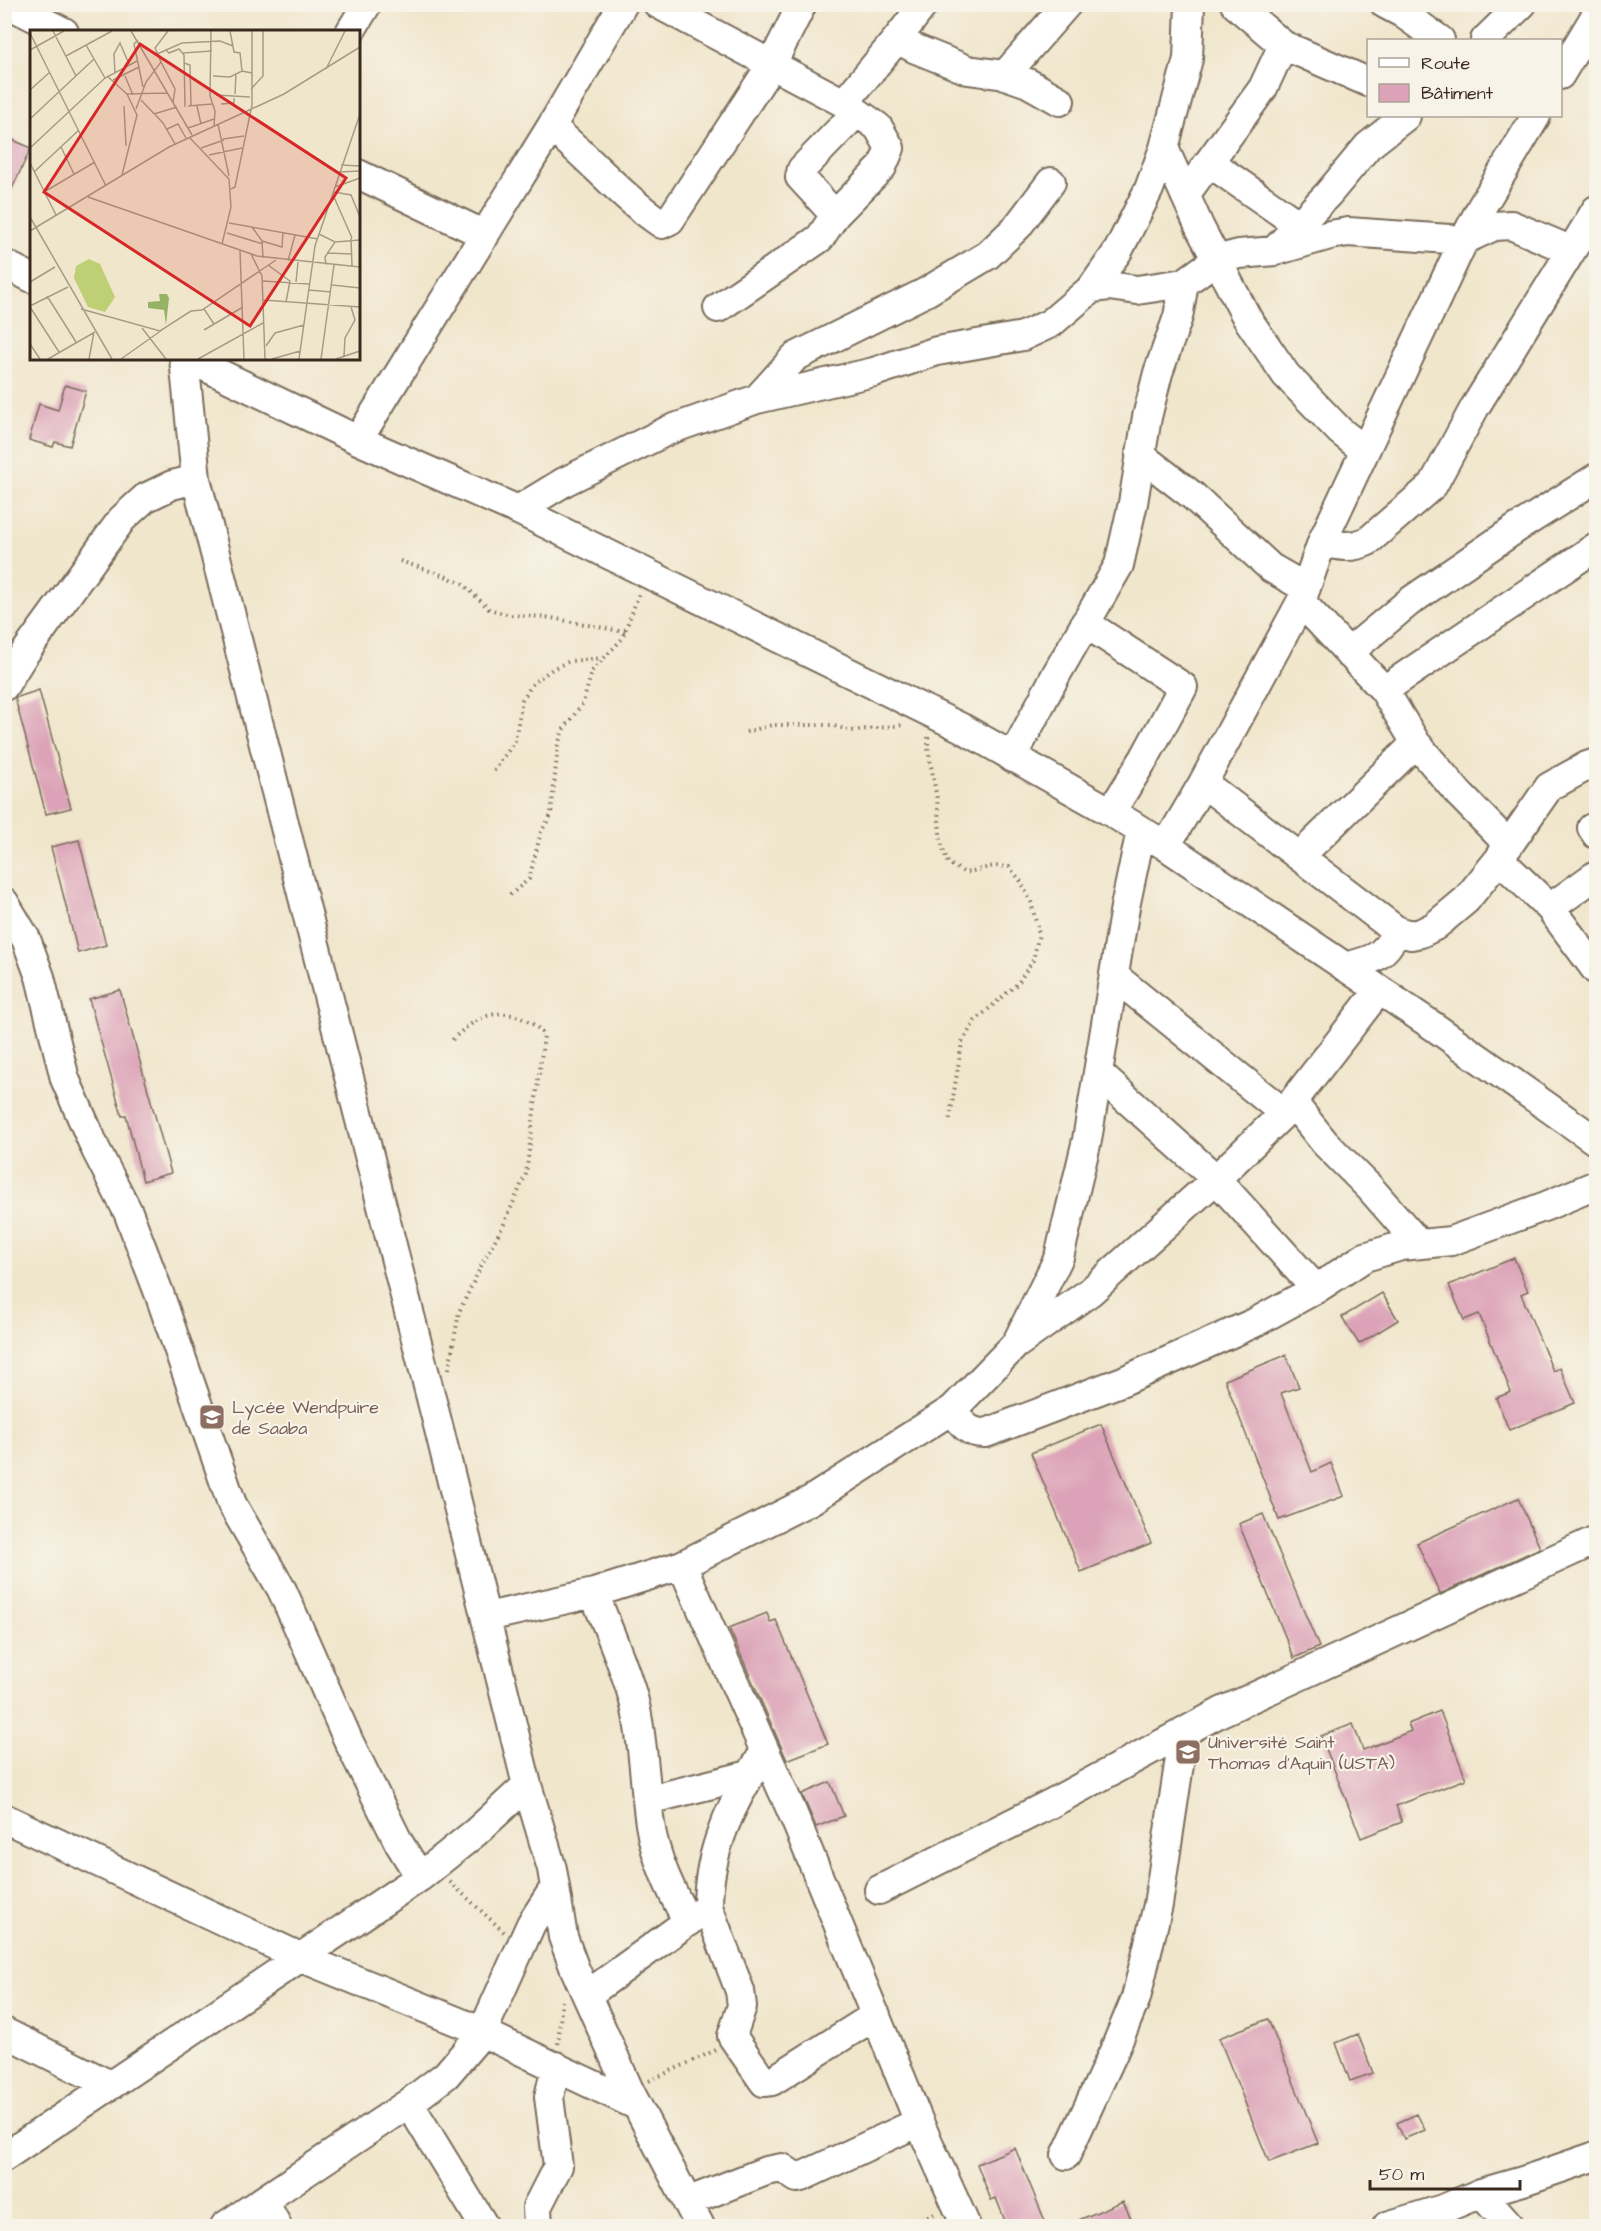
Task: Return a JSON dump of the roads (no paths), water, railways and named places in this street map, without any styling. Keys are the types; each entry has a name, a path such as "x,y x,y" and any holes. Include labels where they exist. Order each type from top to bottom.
{"street":[{"path":"8,4 60,30"},
{"path":"351,30 367,4"},
{"path":"358,440 551,127 623,4"},
{"path":"658,4 851,108 878,127 890,148 882,167 835,215 820,238 718,308"},
{"path":"551,127 579,149 644,212 662,224 670,220 772,64 802,4"},
{"path":"835,215 800,177 802,169 851,108 897,39 924,4"},
{"path":"1005,75 1067,4"},
{"path":"518,510 573,477 669,430 757,399 874,372 937,351 1023,336 1051,323 1092,288 1118,251 1149,189 1164,148 1188,59 1190,4"},
{"path":"1235,4 1283,45 1367,82"},
{"path":"1486,39 1522,4"},
{"path":"1398,7 1439,39"},
{"path":"1562,72 1596,15"},
{"path":"897,39 968,70 1005,75 1028,83 1060,101"},
{"path":"1185,195 1263,88 1283,45"},
{"path":"1275,251 1328,194 1368,146 1405,117"},
{"path":"1166,846 1203,783 1304,595 1322,542 1464,240 1535,117"},
{"path":"1164,148 1216,260 1247,318 1286,375 1340,431 1364,450"},
{"path":"1210,163 1299,225"},
{"path":"360,175 484,235"},
{"path":"757,399 795,357 926,292 988,255 1017,227 1051,182"},
{"path":"1322,542 1344,547 1356,546 1368,541 1433,485 1475,406 1596,210"},
{"path":"1092,288 1109,286 1137,290 1184,284 1216,260 1239,254 1275,251 1348,231 1464,240 1494,226 1511,225 1558,245 1570,253"},
{"path":"4,264 30,277"},
{"path":"1012,758 1119,565 1158,373 1178,317 1184,284"},
{"path":"186,360 196,479 487,1617 527,1785 552,1869 563,1937 587,1995 633,2097 693,2214 766,2171 782,2168 797,2178 801,2177 919,2122"},
{"path":"190,360 358,440 518,510 962,728 1111,812 1166,846 1596,1141"},
{"path":"1140,455 1193,496 1271,568 1304,595 1348,653 1384,690 1416,743 1460,794 1596,970"},
{"path":"1348,653 1409,602 1517,528 1596,478"},
{"path":"4,686 22,657 122,519 145,498 172,485 196,479"},
{"path":"1384,690 1596,547"},
{"path":"1085,623 1183,687 1145,757 1111,812"},
{"path":"1300,856 1416,743"},
{"path":"1203,783 1397,931 1411,935 1435,926 1466,900 1504,852 1549,788 1596,763"},
{"path":"1016,1344 1059,1257 1087,1140 1125,907 1141,831"},
{"path":"1550,908 1596,875"},
{"path":"4,902 26,939 40,977 65,1079 96,1150 128,1212 159,1293 232,1504 282,1590 349,1742 399,1844 427,1872"},
{"path":"1345,967 1370,961 1380,955 1389,948 1397,931"},
{"path":"1114,976 1289,1108 1370,1188 1419,1244"},
{"path":"487,1617 594,1593 682,1565 811,1500 953,1409 1016,1344 1090,1292 1216,1179 1289,1108 1378,990"},
{"path":"1099,1074 1216,1179 1316,1289"},
{"path":"953,1409 963,1426 978,1433 986,1433 1123,1382 1254,1323 1316,1289 1365,1257 1401,1246 1451,1241 1596,1185"},
{"path":"879,1890 1050,1804 1232,1707 1596,1540"},
{"path":"682,1565 757,1764 793,1814 919,2122 961,2215"},
{"path":"594,1593 633,1700 643,1749 650,1824 657,1853 674,1896 698,1914 740,1991 742,2006 732,2036 762,2080 770,2082 876,2015"},
{"path":"1066,2155 1114,2052 1136,1998 1158,1905 1184,1731"},
{"path":"648,1800 757,1764"},
{"path":"587,1995 698,1914 719,1837 731,1808 757,1764"},
{"path":"4,2157 427,1872 476,1832 527,1785"},
{"path":"4,1818 302,1958 633,2097"},
{"path":"225,2226 409,2103 446,2075 482,2033 531,1924 555,1887"},
{"path":"4,2032 110,2085"},
{"path":"538,2226 537,2206 558,2166 549,2097 556,2066"},
{"path":"409,2103 484,2226"},
{"path":"1401,2224 1444,2218 1481,2193 1596,2156"},
{"path":"1481,2193 1510,2226"},
{"path":"264,2201 277,2226"}],"place":[{"name":"Lycée Wendpuire de Saaba","path":"212,1417"},
{"name":"Université Saint Thomas d’Aquin (USTA)","path":"1188,1752"}]}
